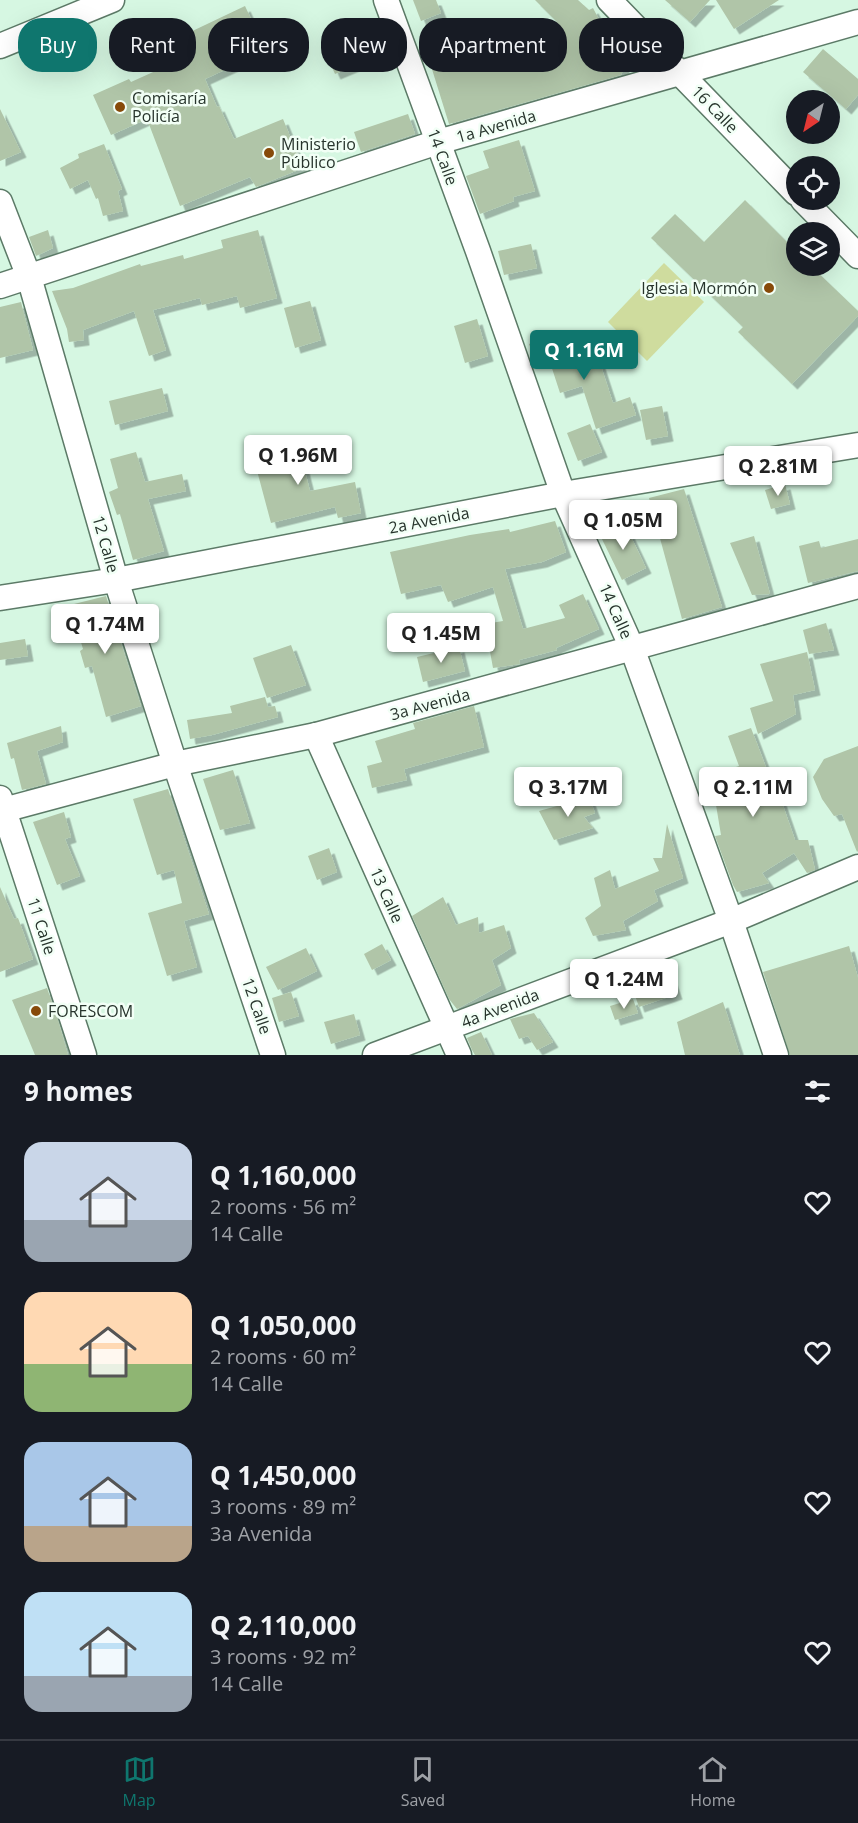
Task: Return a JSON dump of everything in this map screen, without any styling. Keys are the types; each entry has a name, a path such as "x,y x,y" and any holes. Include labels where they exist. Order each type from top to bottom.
{"street":[{"path":"0,46 112,0"},
{"name":"14 Calle","path":"386,0 563,494 632,648 731,921 776,1055"},
{"name":"16 Calle","path":"609,0 786,183"},
{"name":"1a Avenida","path":"0,286 438,142 858,22"},
{"name":"12 Calle","path":"0,202 29,277 116,580 273,1055"},
{"path":"813,210 858,256"},
{"name":"2a Avenida","path":"0,598 116,580 563,494 858,445"},
{"name":"3a Avenida","path":"1,806 175,764 316,735 858,585"},
{"name":"13 Calle","path":"316,735 459,1055"},
{"name":"11 Calle","path":"1,806 84,1055"},
{"name":"4a Avenida","path":"375,1055 731,921 858,867"}],"green space":[{"path":"664,263 704,302 647,361 608,322"}],"building":[{"path":"413,0 436,0 441,13 428,18 420,18"},
{"path":"535,0 578,0 589,10 593,8 598,18 579,18 579,72 622,72 621,75 449,124 433,72 567,72 567,18 553,18"},
{"path":"665,0 710,0 690,22"},
{"path":"716,0 779,0 734,29"},
{"path":"245,6 251,18 220,18"},
{"path":"208,24 208,72 220,72 205,79 234,139 283,119 303,168 256,187 250,177 180,206 147,119 111,135 93,95 129,79 131,82 153,72 196,72 196,29"},
{"path":"823,49 858,79 858,95 846,109 840,104 840,90 824,90 803,72"},
{"path":"0,109 21,152 0,161"},
{"path":"408,114 415,134 361,152 354,132"},
{"path":"519,140 535,191 513,197 514,201 480,214 466,176 489,168 483,151"},
{"path":"104,144 122,189 118,191 123,211 103,216 98,198 96,199 88,180 70,189 60,168 79,158 78,154"},
{"name":"Iglesia Mormón","path":"745,200 786,241 786,276 821,276 858,311 858,316 792,384 738,332 743,327 651,238 675,214 704,242"},
{"path":"48,230 53,248 36,256 29,237"},
{"path":"258,230 277,298 240,308 237,296 202,305 200,298 153,310 166,350 149,356 134,311 83,330 84,340 69,342 67,329 52,291 73,288 140,264 141,266 183,255 184,259 223,248 221,240"},
{"path":"531,244 537,268 504,275 498,251"},
{"path":"310,301 321,340 295,348 284,308"},
{"path":"21,302 33,350 0,358 0,307"},
{"path":"477,319 488,356 465,363 454,326"},
{"path":"558,332 571,362 597,354 613,403 630,397 636,415 596,429 582,386 560,393 547,353 535,359 529,344"},
{"path":"162,388 168,411 115,425 109,401"},
{"path":"662,406 668,436 646,440 640,410"},
{"path":"590,424 602,452 578,461 567,433"},
{"path":"297,440 310,491 355,482 361,513 338,518 335,507 271,523 252,452"},
{"path":"136,452 145,482 182,474 186,491 148,499 164,551 133,560 120,514 117,515 109,492 118,488 110,459"},
{"path":"785,484 790,504 771,509 765,490"},
{"path":"684,489 722,607 682,619 649,498"},
{"path":"555,521 566,552 542,562 505,569 523,629 565,618 559,605 583,594 599,629 556,648 557,650 519,660 520,664 493,668 485,624 503,621 493,587 448,602 441,585 401,594 390,552 470,535 509,529 510,532"},
{"path":"624,522 646,568 622,580 599,533"},
{"path":"754,536 770,594 752,595 730,543"},
{"path":"858,539 858,571 808,583 799,546 819,541 821,548"},
{"path":"106,596 141,706 106,717 92,666 85,668 80,651 83,649 70,605"},
{"path":"826,623 834,650 809,654 803,630"},
{"path":"25,639 28,656 0,660 0,643"},
{"path":"291,645 306,685 267,698 253,658"},
{"path":"459,647 465,671 423,682 417,657"},
{"path":"807,652 815,690 793,695 796,714 758,734 750,708 773,701 760,664"},
{"path":"265,697 268,707 275,706 278,717 190,739 187,720 232,713 230,706"},
{"path":"474,706 484,747 404,769 407,780 372,788 367,766 382,762 375,741 415,729 413,723"},
{"path":"61,726 63,742 37,751 46,784 22,790 14,758 11,759 7,743"},
{"path":"751,728 767,770 773,767 779,794 795,840 808,840 815,870 807,873 794,853 762,873 769,883 737,892 715,836 721,835 711,775 739,766 728,736"},
{"path":"858,746 857,852 842,814 834,816 822,799 813,777 824,759"},
{"path":"233,770 250,823 220,830 203,779"},
{"path":"168,789 209,914 184,921 197,967 167,976 148,913 182,903 174,870 157,875 133,799"},
{"path":"589,797 595,813 584,817 593,828 554,840 539,811"},
{"path":"64,812 71,837 65,839 80,876 57,885 33,822"},
{"path":"667,824 683,878 654,890 658,901 623,921 626,930 593,936 585,918 601,906 594,878 610,870 615,889 659,871 653,858 662,858"},
{"path":"329,848 337,872 317,880 308,856"},
{"path":"0,887 14,919 18,918 33,959 0,972"},
{"path":"443,897 456,925 478,917 479,933 504,925 511,948 492,960 501,985 457,1009 449,999 412,916"},
{"path":"382,944 391,960 372,970 364,954"},
{"path":"849,946 858,978 858,1055 790,1055 763,972"},
{"path":"306,948 317,971 278,990 266,967"},
{"path":"668,968 677,994 639,1007 630,981"},
{"path":"47,988 68,1055 35,1055 12,1000"},
{"path":"291,992 299,1016 279,1022 272,998"},
{"path":"633,999 638,1013 615,1020 610,1006"},
{"path":"723,1002 740,1055 685,1055 677,1022"},
{"path":"534,1013 553,1042 537,1050 528,1036 519,1039 510,1019"},
{"path":"354,1014 360,1035 331,1044 324,1022"},
{"path":"481,1032 492,1055 475,1055 472,1050 467,1038"}],"place":[{"name":"Comisaría Policía","path":"120,107"},
{"name":"Ministerio Público","path":"269,153"},
{"name":"Iglesia Mormón","path":"769,288"},
{"name":"FORESCOM","path":"36,1011"}]}
